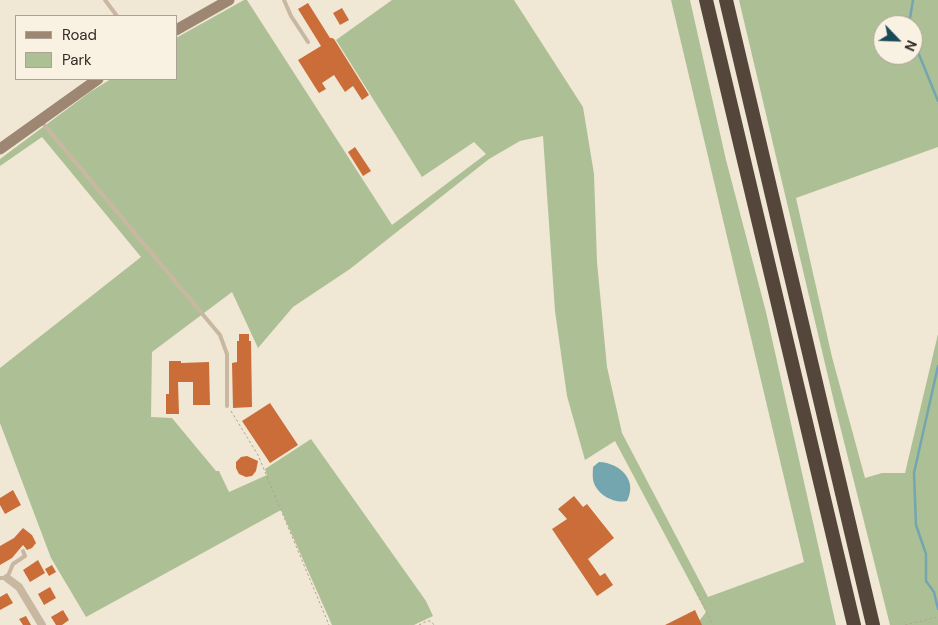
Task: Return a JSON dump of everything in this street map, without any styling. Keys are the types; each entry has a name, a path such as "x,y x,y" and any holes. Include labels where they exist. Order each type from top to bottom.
{"highway":[{"path":"706,0 854,625"},
{"path":"726,0 873,624"}],"main road":[{"path":"178,29 229,0"},
{"path":"0,149 97,80"}],"street":[{"path":"4,578 19,586 42,625"}],"lane":[{"path":"105,0 116,15"},
{"path":"284,0 291,16 308,42"},
{"path":"40,120 220,335 227,354 228,406"},
{"path":"4,578 13,564 25,556 23,551"}],"path":[{"path":"228,406 258,455 329,625"},
{"path":"695,589 713,625"},
{"path":"905,625 938,617"},
{"path":"419,625 427,621 431,621 434,625"}],"green space":[{"path":"247,0 392,225 486,154 474,142 422,177 336,40 392,0 514,0 583,107 594,174 597,262 607,367 622,433 708,597 804,562 671,0 690,0 726,160 766,312 836,625 696,625 706,612 615,441 585,460 567,396 555,311 543,136 520,141 489,159 350,269 293,307 258,348 232,292 152,352 151,417 172,418 216,471 219,471 229,492 267,475 265,469 311,439 426,601 433,616 414,625 332,625 281,510 86,617 51,558 0,423 0,368 141,257 42,137 0,166 0,159 90,92 109,80 178,80 178,37"},
{"path":"739,0 938,0 938,147 796,198 832,357 865,478 882,473 905,473 938,334 938,625 890,625 835,406"}],"water":[{"path":"599,462 614,466 625,474 630,486 627,501 622,502 607,498 596,487 593,479 593,467"}],"building":[{"path":"308,3 330,38 334,39 369,95 362,100 353,86 345,92 334,75 322,83 326,89 319,93 298,60 321,46 298,9"},
{"path":"342,8 349,20 340,25 333,13"},
{"path":"355,147 371,171 363,176 348,152"},
{"path":"239,334 249,334 249,341 251,341 252,407 233,408 232,363 237,362"},
{"path":"169,361 181,361 181,363 209,362 210,405 193,405 193,382 178,382 179,414 166,414 166,394 169,394"},
{"path":"270,403 298,445 270,463 242,421"},
{"path":"247,456 258,461 256,471 252,476 246,477 239,474 236,462 241,457"},
{"path":"13,490 21,505 5,514 0,505 0,498"},
{"path":"574,496 583,507 587,504 614,538 588,559 600,576 605,573 613,585 597,596 552,529 567,519 558,509"},
{"path":"23,528 32,535 36,543 27,550 23,545 12,558 0,565 0,546 14,538"},
{"path":"38,560 45,573 30,582 23,570"},
{"path":"52,565 56,572 49,576 45,569"},
{"path":"50,587 56,598 44,605 38,594"},
{"path":"7,593 13,603 0,610 0,597"},
{"path":"63,610 69,620 62,625 56,625 51,617"},
{"path":"695,610 702,625 665,625"},
{"path":"26,616 31,625 23,625 19,619"}],"waterway":[{"path":"910,15 913,0"},
{"path":"923,64 938,101"},
{"path":"938,366 914,473 916,525 926,554 926,581 934,592 938,609"}]}
